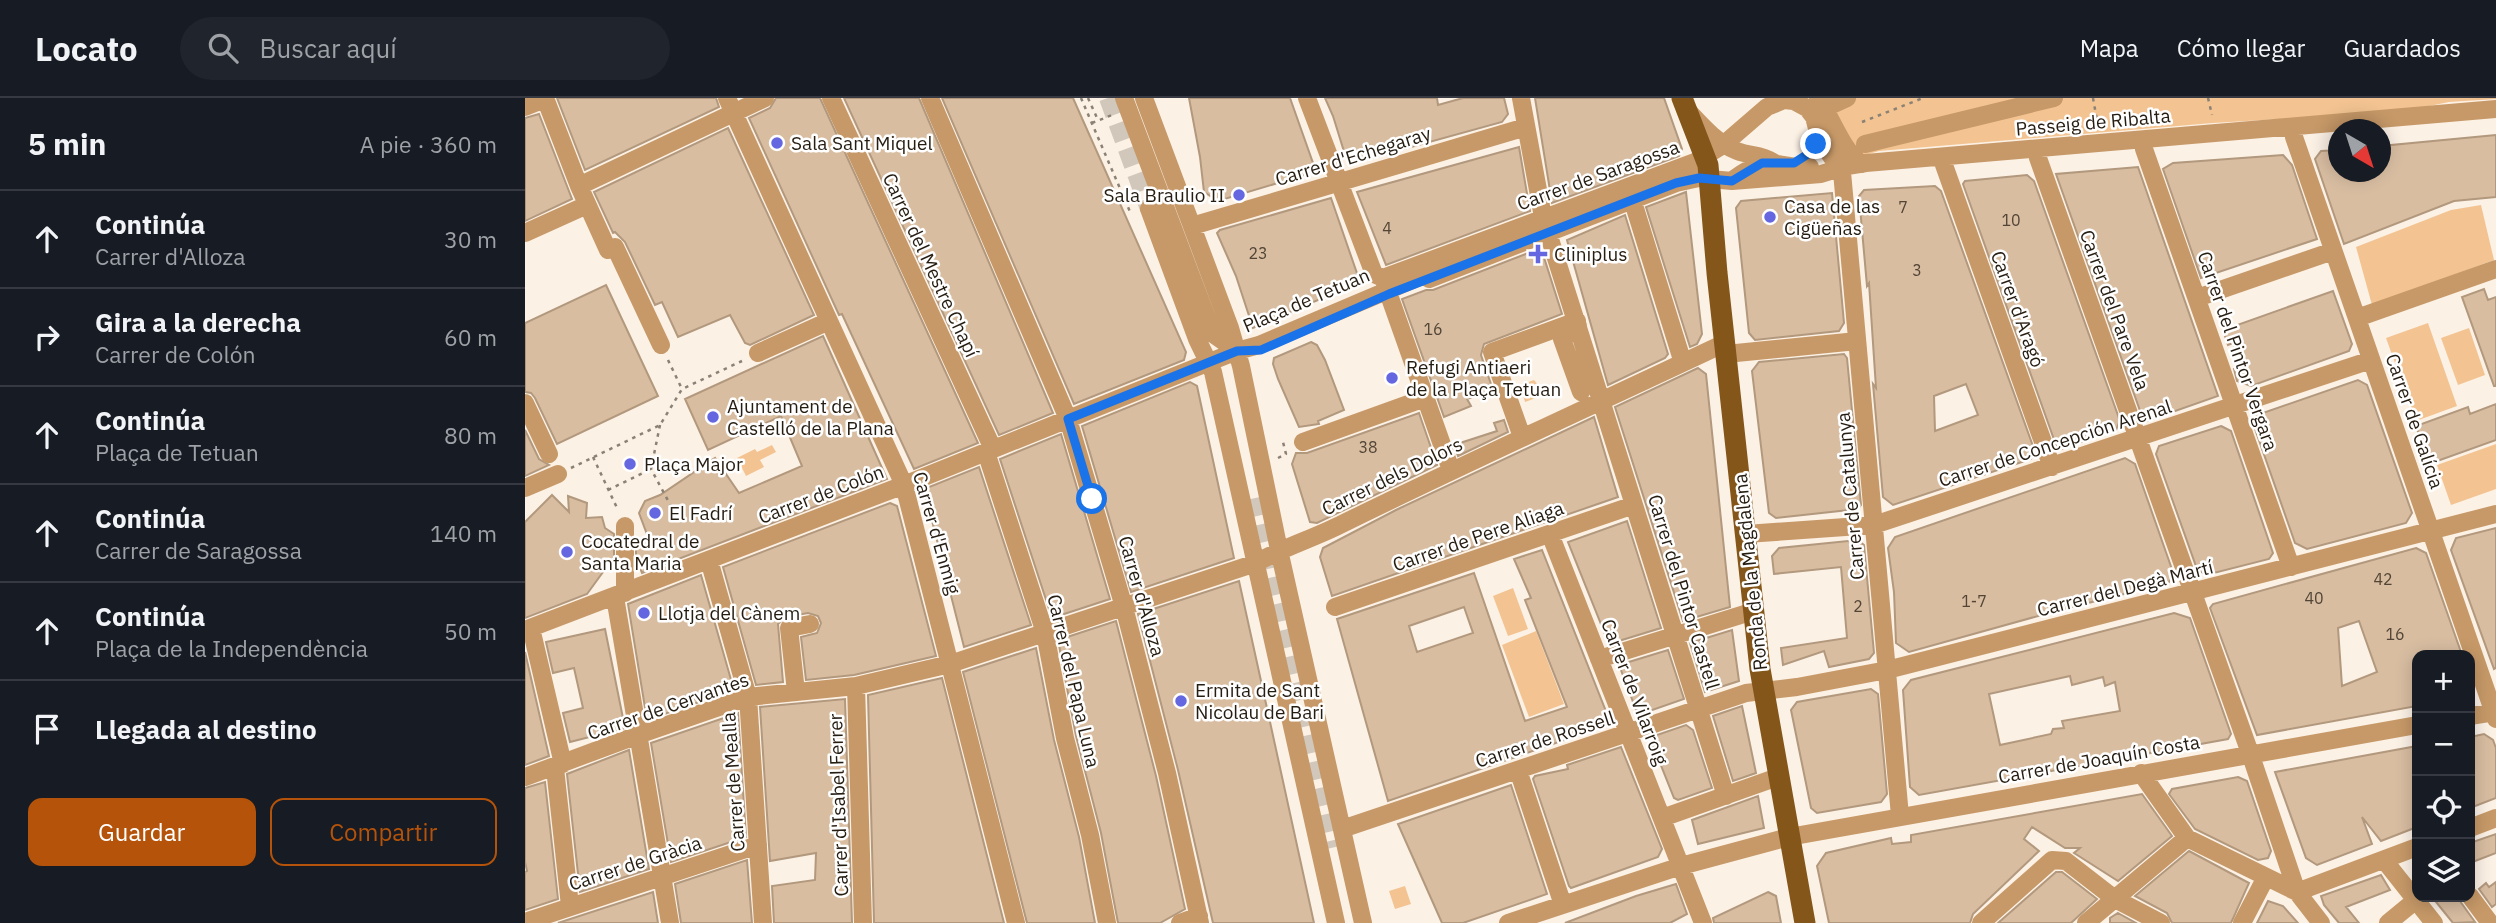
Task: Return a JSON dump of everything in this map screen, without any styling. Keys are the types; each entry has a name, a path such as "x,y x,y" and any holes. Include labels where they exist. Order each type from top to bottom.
{"main road":[{"name":"Ronda de la Magdalena","path":"1685,104 1715,147 1709,179 1712,218 1763,692 1805,923"}],"street":[{"path":"525,107 545,98 579,186 608,250 615,247 661,345"},
{"path":"579,186 731,105 765,98"},
{"name":"Carrer del Mestre Chapí","path":"831,98 990,450"},
{"name":"Carrer d'Alloza","path":"930,98 1068,419 1124,607 1167,773 1199,919"},
{"path":"1145,98 1237,351 1337,841 1362,918"},
{"path":"1307,98 1339,182 1383,284"},
{"path":"1521,98 1546,225 1577,323 1593,399"},
{"path":"1804,98 1850,154 1862,164"},
{"path":"1818,114 1847,98"},
{"path":"1865,144 2054,98"},
{"path":"1774,160 1756,144 1754,130 1761,105 1784,100 1801,104 1818,114 1839,170"},
{"path":"1126,103 1213,372 1335,920"},
{"name":"Carrer d'Enmig","path":"731,105 905,485 1016,923"},
{"name":"Carrer de Saragossa","path":"1383,284 1630,193 1684,167 1715,147 1761,105"},
{"name":"Passeig de Ribalta","path":"1839,170 1862,164 2496,109"},
{"path":"1712,218 1722,191 1732,181 1762,163 1774,160 1794,163 1811,152 1816,144 1818,114"},
{"path":"2391,129 2496,120"},
{"name":"Carrer d'Echegaray","path":"1192,226 1526,127"},
{"name":"Passeig de Ribalta","path":"1839,170 1944,166 2328,134"},
{"name":"Carrer de Galícia","path":"2294,137 2495,715"},
{"path":"1715,147 1806,167 1820,166 1839,170"},
{"name":"Carrer del Pintor Vergara","path":"2144,149 2291,567"},
{"name":"Carrer del Pare Vela","path":"2038,158 2297,892"},
{"name":"Carrer d'Aragó","path":"1944,166 2052,467"},
{"name":"Carrer de Saragossa","path":"1630,193 1699,178 1732,181 1821,174 1839,170"},
{"name":"Carrer de Catalunya","path":"1839,170 1900,816"},
{"path":"1630,193 1683,363"},
{"path":"525,233 587,205"},
{"path":"1149,209 1194,307 1213,334 1237,351"},
{"path":"2197,298 2333,251"},
{"path":"2357,318 2496,269"},
{"name":"Plaça de Tetuan","path":"1208,362 1259,345 1383,284 1451,470"},
{"path":"1194,307 1219,298"},
{"path":"758,353 829,321"},
{"path":"1522,438 1492,352 1577,323"},
{"name":"Carrer dels Dolors","path":"1124,607 1256,563 1522,438 1593,399 1683,363 1726,348 1857,341"},
{"path":"1576,351 1593,399"},
{"name":"Carrer de Concepción Arenal","path":"1746,534 1874,525 2371,360"},
{"name":"Carrer de Colón","path":"528,629 905,485 1208,362"},
{"path":"1303,442 1425,398"},
{"name":"Carrer del Pintor Castell","path":"1593,399 1634,505 1725,796"},
{"path":"525,403 549,454"},
{"path":"1222,411 1235,405 1249,406"},
{"path":"1230,447 1243,465 1255,498 1251,462 1256,441"},
{"name":"Carrer del Papa Luna","path":"990,450 1045,633 1065,738 1090,835 1107,923"},
{"path":"525,488 558,474"},
{"name":"Carrer de Pere Aliaga","path":"1335,607 1634,505"},
{"name":"Carrer del Degà Martí","path":"1763,692 1887,670 2496,514"},
{"path":"625,526 620,595 638,735 670,923"},
{"name":"Carrer de Vilarroig","path":"1550,534 1681,866 1697,921"},
{"name":"Carrer de Mealla","path":"709,560 748,697 763,923"},
{"name":"Carrer de Cervantes","path":"525,778 748,697 856,685 950,664 1124,607"},
{"path":"1599,659 1754,611"},
{"path":"796,692 789,628 810,624"},
{"path":"528,629 559,766 570,906"},
{"name":"Carrer d'Isabel Ferrer","path":"856,685 863,923"},
{"name":"Carrer de Rossell","path":"1337,841 1394,811 1746,693 1763,692"},
{"path":"2475,716 2495,715"},
{"name":"Carrer de Joaquín Costa","path":"1508,923 1681,866 1789,837 2412,726"},
{"path":"1518,770 1563,905"},
{"path":"2141,773 2187,838 2297,892 2321,923"},
{"path":"1662,818 1778,777"},
{"path":"2475,826 2496,818"},
{"path":"2086,923 2187,838"},
{"path":"1335,920 1341,893 1337,841"},
{"name":"Carrer de Gràcia","path":"525,922 758,845"},
{"path":"2297,892 2412,849"},
{"path":"1981,923 2052,860 2066,861 2115,899 2161,923"},
{"path":"2383,860 2412,895"},
{"path":"2242,923 2266,877"},
{"path":"2388,923 2414,902"},
{"path":"2418,902 2434,923"},
{"path":"2474,902 2490,923"},
{"path":"1180,923 1199,919"}],"path":[{"path":"1088,98 1098,120"},
{"path":"1862,122 1923,98"},
{"path":"2093,98 2099,131"},
{"path":"2208,98 2213,123"},
{"path":"1092,123 1126,103"},
{"path":"661,345 683,389"},
{"path":"678,519 651,469 660,425 683,389 758,353"},
{"path":"558,474 660,425"},
{"path":"1282,438 1285,450"},
{"path":"593,457 625,526"},
{"path":"608,490 651,469"}],"shaded area":[{"path":"1822,98 2496,99 2449,102 2400,112 2213,123 1879,151 1858,157"},
{"path":"2481,205 2494,260 2372,305 2356,247 2451,210"},
{"path":"2428,323 2457,406 2416,421 2386,338"},
{"path":"2469,328 2485,375 2458,385 2441,338"},
{"path":"1534,380 1540,387 1545,385 1547,394 1525,402 1520,385"},
{"path":"2496,444 2496,489 2451,505 2437,465"},
{"path":"772,445 776,452 760,460 764,467 746,476 737,458 755,449 757,452"},
{"path":"1513,588 1528,629 1508,636 1493,596"},
{"path":"1536,631 1564,704 1529,717 1502,645"},
{"path":"1405,886 1411,904 1395,909 1389,891"}],"building":[{"path":"557,98 716,98 719,107 585,170"},
{"path":"776,98 820,98 978,443 914,469 842,314 839,315 749,118 770,108"},
{"path":"844,98 919,98 1053,413 999,435"},
{"path":"942,98 1073,98 1186,352 1184,360 1074,404"},
{"path":"1189,98 1290,98 1313,163 1308,174 1218,201 1204,192"},
{"path":"1325,98 1437,98 1438,105 1463,98 1504,98 1508,114 1502,122 1357,162 1346,158"},
{"path":"1535,98 1664,98 1682,149 1679,156 1552,203"},
{"path":"539,114 572,199 525,221 525,118"},
{"path":"728,128 814,315 750,345 745,343 730,315 678,337 662,302 655,305 625,242 613,233 594,192"},
{"path":"2496,135 2496,197 2454,201 2344,244 2315,159 2321,151 2328,151 2328,182 2391,182 2391,145"},
{"path":"1519,147 1530,211 1386,265 1357,192"},
{"path":"2283,155 2292,165 2317,239 2201,278 2163,169 2173,163"},
{"path":"2138,167 2218,396 2144,422 2056,174"},
{"path":"2027,175 2034,181 2120,421 2116,430 2061,449 2057,448 1963,184 1965,181"},
{"path":"1935,186 1941,191 2034,449 2031,459 1893,505 1883,497 1873,384 1876,388 1869,283 1867,286 1859,196 1864,190","holes":["1966,384 1978,415 1935,431 1934,396"]},
{"path":"1686,192 1702,334 1697,344 1690,347 1646,207"},
{"path":"1832,193 1844,323 1839,331 1755,340 1749,333 1736,208 1741,201"},
{"path":"1331,198 1360,282 1253,328 1236,276 1217,233"},
{"path":"1625,215 1668,354 1665,358 1608,385 1567,240"},
{"path":"1541,248 1562,314 1484,344 1481,355 1493,390 1467,399 1471,406 1444,417 1402,299 1433,290"},
{"path":"606,285 658,396 557,444 535,398 531,393 525,392 525,323"},
{"path":"2484,289 2488,300 2496,297 2496,386 2462,297"},
{"path":"2333,291 2352,344 2349,351 2251,386 2237,381 2234,369 2242,367 2233,343 2228,345 2223,330"},
{"path":"823,336 887,479 642,573 636,557 636,542 648,537 639,513 645,501 660,495 715,458 739,493 802,466 781,416 708,450 685,399"},
{"path":"1311,342 1317,345 1325,360 1344,410 1318,421 1319,424 1299,427 1273,364 1274,358"},
{"path":"1844,354 1847,358 1861,505 1858,509 1776,518 1769,513 1752,371 1759,362"},
{"path":"1698,368 1706,374 1730,607 1683,621 1615,407"},
{"path":"2358,380 2367,385 2412,513 2406,523 2307,549 2295,543 2253,423 2257,415"},
{"path":"1190,382 1197,386 1234,558 1131,592 1082,426"},
{"path":"2496,404 2496,440 2429,464 2416,426 2468,407 2470,414"},
{"path":"1419,413 1437,465 1317,523 1310,522 1292,464 1296,453 1307,453"},
{"path":"1594,417 1618,497 1332,596 1320,557 1323,548 1396,510"},
{"path":"1504,420 1508,432 1458,456 1454,445 1497,431 1494,423"},
{"path":"2221,426 2231,431 2273,553 2269,559 2206,575 2197,569 2156,454 2159,446"},
{"path":"525,430 539,459 549,465 525,476"},
{"path":"1061,434 1110,599 1052,618 1000,459"},
{"path":"2125,458 2135,464 2174,575 2168,583 1909,652 1896,643 1894,592 1888,548 1895,537"},
{"path":"979,467 1031,625 964,647 924,489"},
{"name":"Cocatedral de Santa Maria","path":"552,495 569,512 568,496 587,503 586,518 602,517 605,528 614,534 614,557 587,594 525,618 525,522"},
{"path":"890,503 897,506 936,656 854,675 806,680 801,637 817,633 821,623 818,616 808,613 786,617 778,624 783,682 756,685 723,567"},
{"path":"1627,521 1661,628 1609,644 1568,542"},
{"path":"2496,528 2494,669 2451,550 2456,538"},
{"path":"1858,540 1864,545 1874,653 1869,659 1829,667 1824,651 1783,665 1781,648 1847,638 1841,567 1774,574 1772,556 1779,548"},
{"path":"2416,548 2426,553 2460,650 2412,650 2412,707 2257,735 2210,608 2213,604","holes":["2359,621 2377,672 2342,686 2338,628"]},
{"path":"1542,550 1611,724 1388,801 1337,619 1474,573 1525,721 1567,707 1525,600 1531,598 1514,559","holes":["1464,607 1473,633 1417,652 1409,626"]},
{"path":"701,575 734,690 647,720 628,604"},
{"path":"1239,581 1314,923 1213,923 1138,614"},
{"path":"2174,613 2190,618 2231,734 2228,739 1919,795 1910,787 1903,690 1911,680","holes":["2070,676 2072,685 2103,677 2105,686 2115,682 2120,711 2062,721 2064,728 2053,729 2051,734 2000,745 1989,694"]},
{"path":"1116,621 1156,776 1185,909 1160,923 1118,923 1101,833 1076,736 1058,640"},
{"path":"605,629 625,728 570,742 563,713 583,708 574,668 553,673 546,642"},
{"path":"1732,630 1739,681 1705,692 1690,643"},
{"path":"1036,648 1054,740 1079,837 1095,923 1027,923 963,672"},
{"path":"1668,650 1684,699 1638,715 1619,665"},
{"path":"525,652 549,756 525,765"},
{"path":"942,678 1004,923 874,923 868,695"},
{"path":"1871,689 1878,694 1887,794 1881,802 1817,813 1811,808 1791,710 1797,702"},
{"path":"845,699 852,923 774,923 772,886 815,880 816,853 770,861 760,707"},
{"path":"1742,706 1756,773 1733,781 1713,716"},
{"path":"738,713 746,837 671,862 651,743"},
{"path":"1686,725 1693,730 1712,788 1678,800 1674,798 1652,743 1654,736"},
{"path":"2484,734 2493,740 2496,748 2496,798 2475,806 2475,776 2475,736"},
{"path":"1621,747 1662,849 1658,857 1571,888 1533,779 1535,776 1568,769 1567,765"},
{"path":"2412,747 2412,829 2381,841 2362,817 2372,844 2317,865 2306,858 2275,772"},
{"path":"629,750 649,869 580,892 567,774"},
{"path":"2238,777 2247,781 2271,851 2268,858 2258,860 2195,829 2169,794 2172,789"},
{"path":"545,782 558,899 525,910 525,788"},
{"path":"1511,785 1547,894 1463,923 1442,923 1398,824"},
{"path":"2142,794 2172,836 2118,881 2074,853 2080,848 2065,848 2032,827 2024,839 2039,851 1973,914 1970,923 1829,923 1817,866 1826,853 1891,838 1892,844 1911,842 1911,835"},
{"path":"1758,796 1764,828 1698,844 1692,820"},
{"path":"2496,834 2496,853 2475,861 2475,841"},
{"path":"2189,851 2249,883 2231,923 2172,923 2167,913 2135,896"},
{"path":"747,860 752,923 681,923 675,884"},
{"path":"2056,872 2062,872 2097,899 2071,923 1998,923"},
{"path":"2381,875 2390,890 2346,907 2359,923 2339,923 2324,905 2321,896"},
{"path":"2496,882 2496,904 2492,907 2479,889 2486,883 2489,887"},
{"path":"1676,884 1687,914 1670,923 1565,923 1636,896"},
{"path":"653,892 658,923 558,923"},
{"path":"1768,892 1776,896 1781,923 1714,923 1713,918"},
{"path":"2268,901 2283,906 2298,923 2257,923"},
{"path":"2436,902 2461,902 2475,922 2453,923"},
{"path":"2118,913 2136,923 2110,923 2110,918"}],"tunnel":[{"path":"1108,98 1149,209"},
{"path":"1251,499 1331,848"}],"place":[{"name":"Sala Sant Miquel","path":"777,143"},
{"name":"Sala Braulio II","path":"1239,195"},
{"name":"Casa de las Cigüeñas","path":"1770,217"},
{"name":"Cliniplus","path":"1538,254"},
{"name":"Refugi Antiaeri de la Plaça Tetuan","path":"1392,378"},
{"name":"Ajuntament de Castelló de la Plana","path":"713,417"},
{"name":"Plaça Major","path":"630,464"},
{"name":"El Fadrí","path":"655,513"},
{"name":"Cocatedral de Santa Maria","path":"567,552"},
{"name":"Llotja del Cànem","path":"644,613"},
{"name":"Ermita de Sant Nicolau de Bari","path":"1181,701"}],"route":[{"path":"1092,499 1068,419 1237,351 1261,350 1389,294 1632,199 1692,179 1732,181 1746,170 1762,163 1794,163 1803,159 1816,144"}]}
